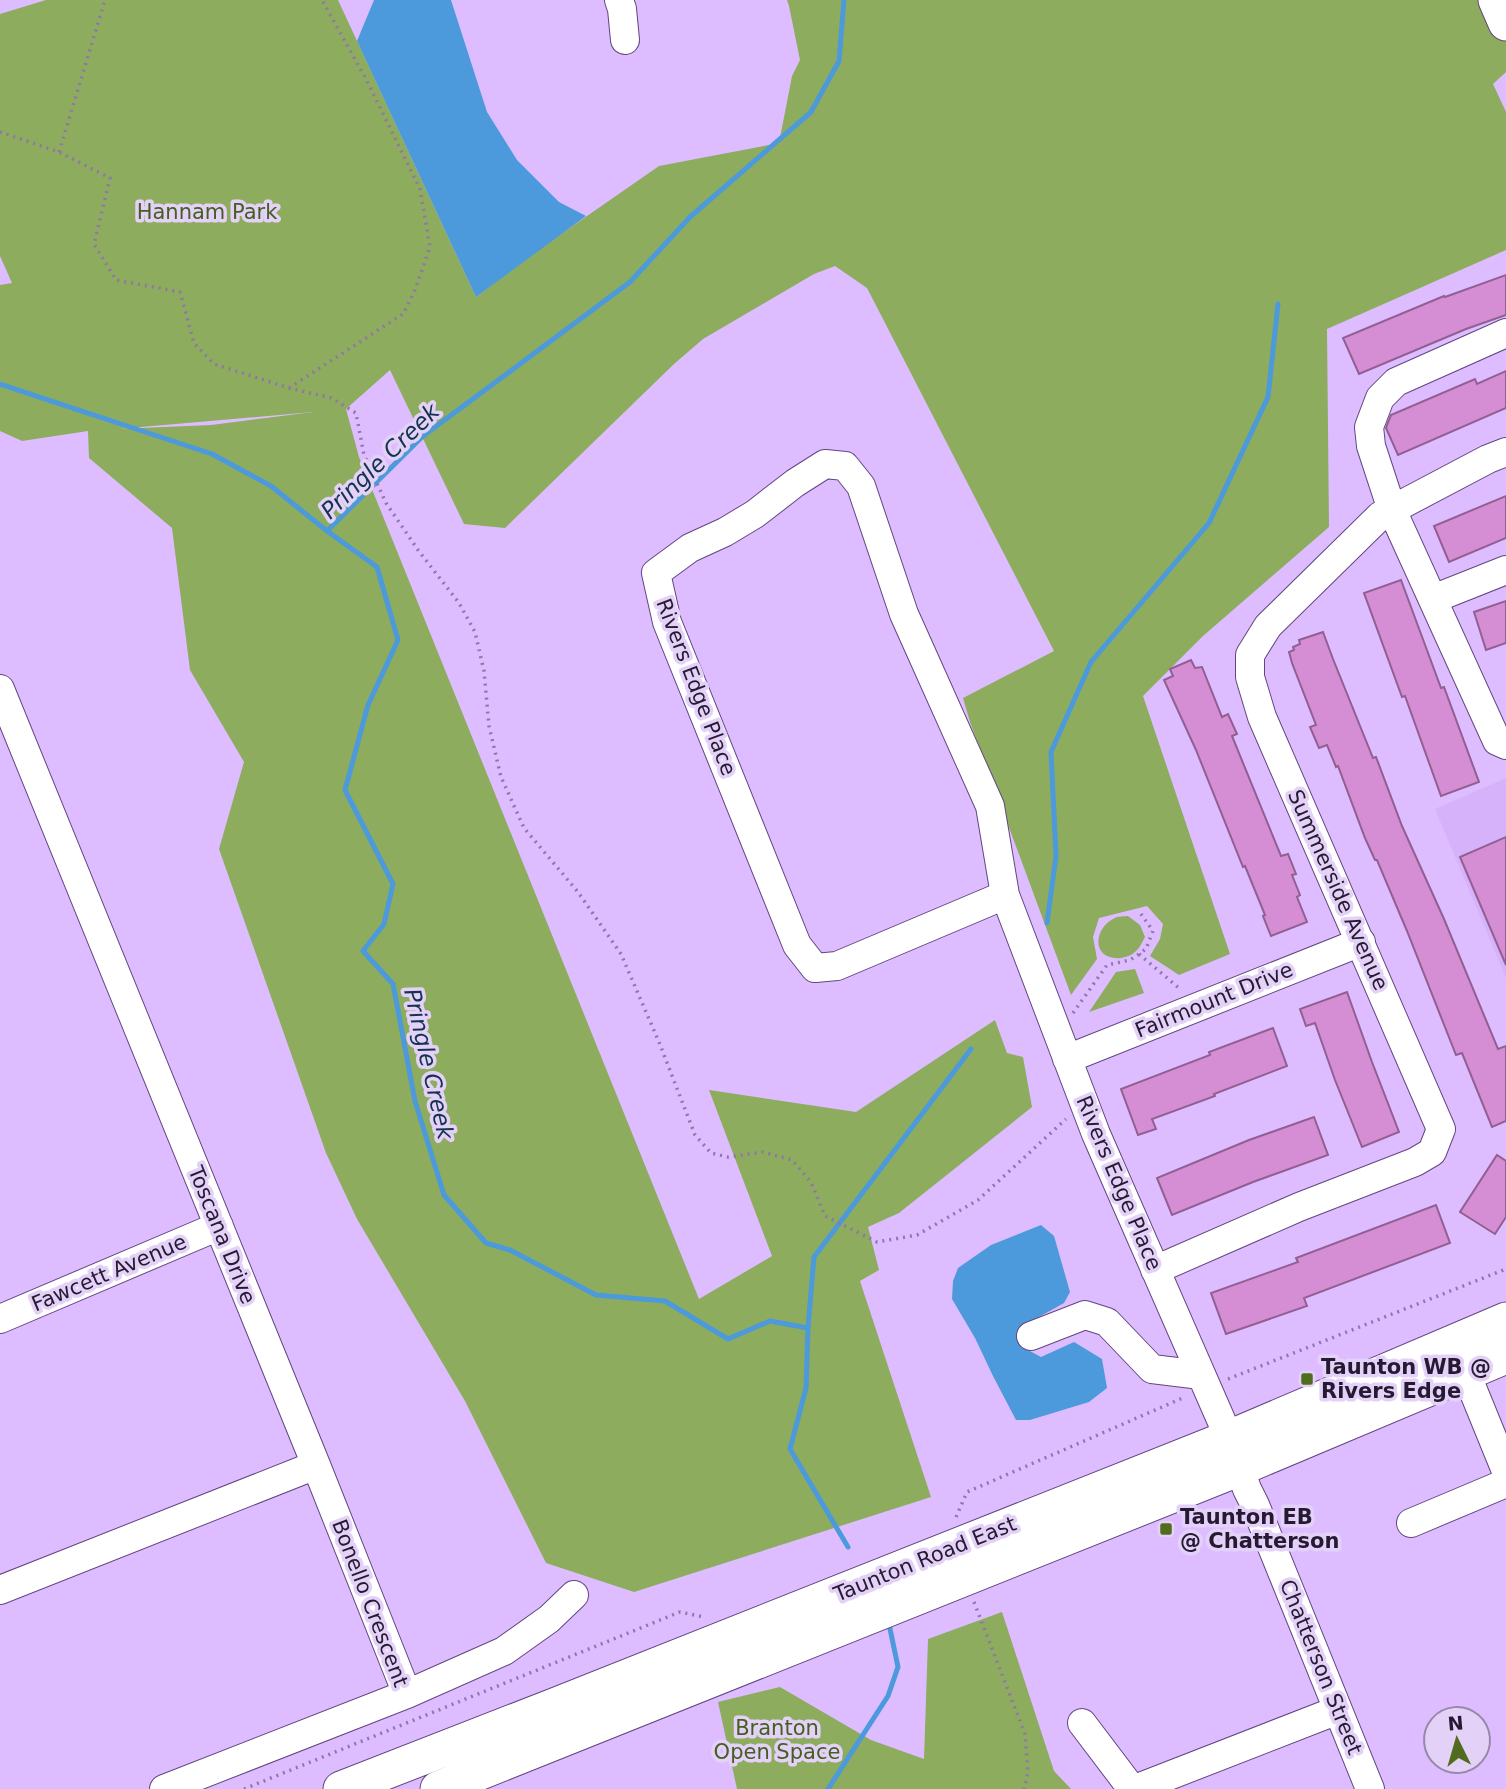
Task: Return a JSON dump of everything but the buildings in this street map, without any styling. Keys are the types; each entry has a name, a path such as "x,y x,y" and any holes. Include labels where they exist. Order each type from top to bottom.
{"main road":[{"path":"1496,0 1506,23"},
{"name":"Taunton Road East","path":"1234,1453 1506,1320"},
{"name":"Taunton Road East","path":"341,1789 411,1776 561,1721 1234,1453 1466,1373 1506,1356"},
{"name":"Taunton Road East","path":"438,1789 561,1721"}],"street":[{"path":"619,0 625,40"},
{"path":"1506,333 1396,382 1380,398 1369,427 1371,446 1392,510 1497,741 1506,746"},
{"name":"Summerside Avenue","path":"1155,1269 1299,1207 1415,1162 1432,1152 1441,1129 1262,717 1250,677 1250,655 1268,625 1380,516 1506,452"},
{"name":"Rivers Edge Place","path":"1005,895 837,966 815,968 797,945 667,622 656,573 690,548 725,533 755,514 825,464 845,466 861,486 904,614 990,806 1005,895 1062,1047 1234,1453"},
{"path":"1433,599 1506,570"},
{"name":"Toscana Drive","path":"0,689 316,1465"},
{"name":"Fairmount Drive","path":"1062,1047 1199,1006 1361,942"},
{"name":"Fawcett Avenue","path":"0,1319 219,1226"},
{"path":"1031,1336 1084,1315 1107,1322 1153,1369 1204,1381"},
{"path":"1466,1373 1506,1471"},
{"name":"Chatterson Street","path":"1234,1453 1370,1789"},
{"path":"0,1590 316,1465"},
{"name":"Bonello Crescent","path":"164,1789 407,1694 316,1465"},
{"path":"1410,1523 1506,1483"},
{"path":"407,1694 504,1651 549,1619 574,1595"},
{"path":"1082,1723 1134,1789 1338,1710"}],"path":[{"path":"59,152 105,0"},
{"path":"289,388 403,314 415,290 430,247 420,189 368,81 322,0"},
{"path":"0,132 59,152 110,178 94,244 116,280 180,292 194,343 214,364 289,388 331,398 356,413 364,455 386,503 459,603 475,632 484,671 489,726 501,777 524,828 578,892 621,954 695,1135 711,1153 728,1157 764,1152 792,1160 811,1182 825,1216 877,1242 917,1235 978,1200 1084,1102"},
{"path":"1062,1047 1107,965 1130,960 1146,949 1153,931 1141,914"},
{"path":"1139,954 1199,1006"},
{"path":"954,1523 967,1492 1204,1381 1506,1269"},
{"path":"974,1600 1025,1734 1028,1772 1024,1789"},
{"path":"244,1789 680,1612 708,1617"}],"shaded area":[{"path":"1506,778 1506,978 1435,809"}],"green space":[{"name":"Hannam Park","path":"46,0 338,0 476,297 659,166 779,143 792,76 800,60 787,0 1506,0 1506,72 1493,84 1506,112 1506,250 1327,329 1329,527 1203,636 1143,696 1230,954 1179,975 1150,956 1160,939 1163,924 1147,906 1099,918 1093,937 1097,959 1071,995 963,698 1054,651 867,288 835,266 814,274 703,339 505,528 464,524 390,370 346,409 359,457 699,1299 772,1256 709,1090 856,1112 995,1020 1007,1053 1023,1057 1032,1107 899,1213 868,1227 879,1270 860,1281 931,1497 634,1592 546,1563 465,1401 357,1219 326,1153 219,849 244,762 190,670 172,528 89,458 88,431 22,441 0,431 0,285 12,283 0,256 0,14","holes":["313,412 211,425 119,429"]},
{"path":"1128,916 1140,925 1145,937 1140,947 1123,958 1104,954 1098,942 1103,928 1117,917"},
{"path":"1135,969 1144,993 1089,1012 1116,972"},
{"name":"Branton Open Space","path":"1002,1612 1054,1771 1071,1789 737,1789 718,1702 780,1687 871,1740 924,1759 928,1639"}],"water":[{"path":"374,0 451,0 487,112 517,160 559,202 586,216 476,297 357,41"},
{"path":"1041,1225 1054,1236 1070,1292 1064,1303 1021,1327 1028,1350 1041,1357 1074,1342 1102,1359 1107,1388 1089,1402 1030,1420 1016,1420 952,1299 953,1281 958,1268 991,1245"}],"waterway":[{"name":"Pringle Creek","path":"327,531 423,436 630,282 690,217 811,112 839,61 844,0"},
{"path":"1047,923 1056,856 1051,752 1091,662 1209,523 1268,397 1278,304"},
{"name":"Pringle Creek","path":"0,384 212,454 271,486 377,567 398,640 368,705 345,790 393,884 384,924 363,951 393,984 415,1101 444,1195 486,1243 510,1250 596,1295 665,1301 728,1339 770,1321 808,1328"},
{"path":"848,1547 790,1449 806,1388 814,1257 971,1049"},
{"name":"Pringle Creek","path":"828,1789 888,1696 898,1667 889,1624"}],"place":[{"name":"Taunton WB @ Rivers Edge","path":"1307,1379"},
{"name":"Taunton EB @ Chatterson","path":"1166,1529"}]}
